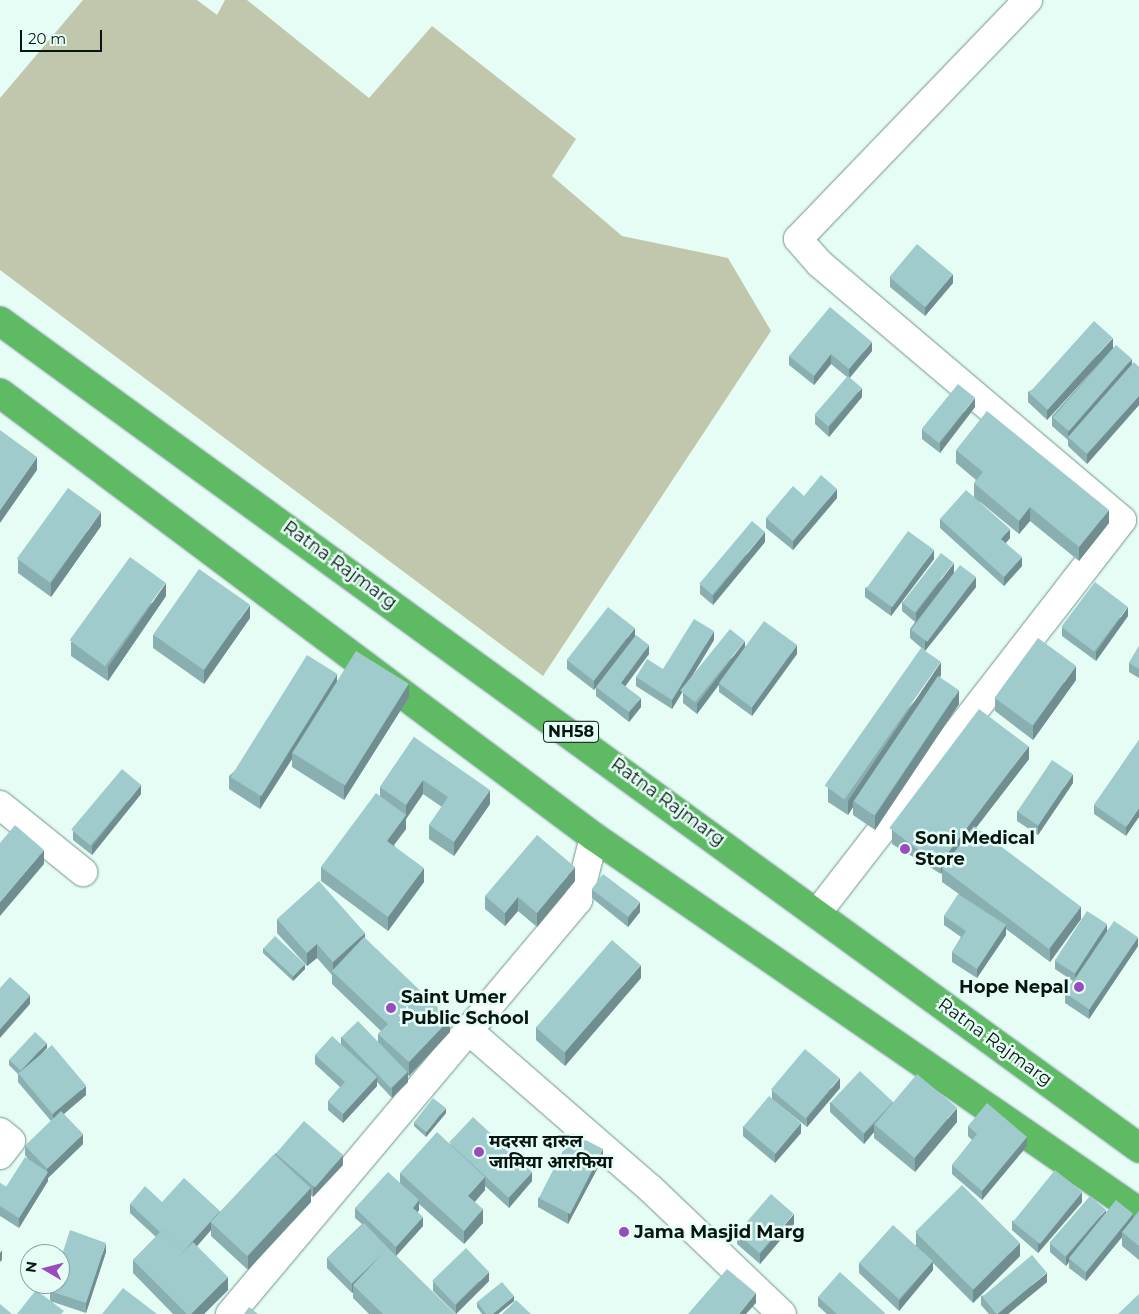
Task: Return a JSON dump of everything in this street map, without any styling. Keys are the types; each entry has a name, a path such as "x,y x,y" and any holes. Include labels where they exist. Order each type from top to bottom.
{"highway":[{"name":"Ratna Rajmarg","path":"0,321 818,912 1139,1148"},
{"path":"0,393 594,837 1139,1212"}],"street":[{"path":"818,912 1122,520 819,263 798,239 1028,0"},
{"path":"0,805 83,872"},
{"path":"230,1314 578,900 594,837"},
{"path":"468,1030 651,1189 782,1314"},
{"path":"0,1132 11,1141 0,1155"}],"green space":[{"path":"83,0 197,0 217,15 225,0 247,0 369,98 432,26 576,139 552,176 622,236 728,258 771,331 543,676 0,270 0,98"}],"building":[{"path":"917,244 953,274 925,307 889,277"},
{"path":"830,307 872,342 849,369 831,354 814,376 789,356"},
{"path":"1094,321 1113,338 1048,410 1029,393"},
{"path":"1116,345 1132,359 1069,431 1053,417"},
{"path":"1134,362 1139,367 1139,396 1087,454 1068,437"},
{"path":"848,376 862,388 828,426 815,414"},
{"path":"958,384 975,398 939,443 921,429"},
{"path":"987,411 1109,510 1079,547 1030,507 1019,521 974,483 983,472 956,450"},
{"path":"0,430 37,457 0,510"},
{"path":"821,475 837,489 793,541 766,518 793,486 804,496"},
{"path":"68,488 101,512 50,582 17,558"},
{"path":"966,490 1010,529 1001,539 1022,557 1004,577 940,519"},
{"path":"752,521 765,532 712,595 699,584"},
{"path":"908,531 934,550 892,607 866,588"},
{"path":"941,553 954,563 915,612 902,603"},
{"path":"130,557 166,583 105,666 69,640"},
{"path":"960,565 976,577 927,642 911,630"},
{"path":"199,569 250,605 204,670 153,635"},
{"path":"1095,582 1128,607 1094,651 1061,627"},
{"path":"608,607 635,628 594,681 567,660"},
{"path":"694,619 714,631 672,700 636,677 647,659 663,669"},
{"path":"764,621 797,645 752,707 719,683"},
{"path":"730,629 745,641 695,702 680,690"},
{"path":"636,635 649,645 621,683 641,698 629,712 596,687"},
{"path":"1038,638 1076,666 1033,725 995,698"},
{"path":"1139,646 1139,669 1129,663"},
{"path":"921,648 941,662 844,799 825,786"},
{"path":"356,651 409,684 345,786 292,753"},
{"path":"307,655 338,674 261,796 231,777"},
{"path":"938,676 959,690 874,815 854,801"},
{"path":"979,709 1029,746 939,865 889,828"},
{"path":"414,737 490,790 454,842 429,825 448,797 423,780 406,805 380,787"},
{"path":"1139,740 1139,808 1126,827 1094,805"},
{"path":"1052,760 1073,774 1038,825 1017,811"},
{"path":"122,769 141,785 90,846 71,830"},
{"path":"376,793 406,815 387,841 424,868 388,917 321,867"},
{"path":"15,825 44,850 0,902 0,843"},
{"path":"974,826 1081,907 1049,949 942,868"},
{"path":"537,835 575,867 537,913 518,897 505,913 485,896"},
{"path":"603,874 640,902 628,917 592,889"},
{"path":"319,881 365,933 333,962 317,944 307,953 277,919"},
{"path":"958,894 1006,925 977,969 952,952 966,931 944,916"},
{"path":"1087,911 1107,924 1075,974 1055,960"},
{"path":"1114,921 1138,937 1089,1009 1065,993"},
{"path":"275,936 305,964 293,976 263,948"},
{"name":"Saint Umer Public School","path":"364,937 450,1019 409,1062 378,1034 388,1024 332,971"},
{"path":"612,940 641,965 565,1052 536,1028"},
{"path":"10,977 30,995 0,1029 0,988"},
{"path":"358,1021 407,1072 391,1088 341,1037"},
{"path":"35,1032 47,1043 21,1071 9,1060"},
{"path":"332,1036 377,1077 343,1114 328,1101 345,1082 315,1055"},
{"path":"52,1045 86,1086 52,1114 18,1073"},
{"path":"805,1049 839,1078 805,1119 771,1090"},
{"path":"860,1071 893,1102 864,1133 831,1102"},
{"path":"917,1074 957,1107 914,1158 875,1125"},
{"path":"769,1096 801,1123 775,1154 743,1127"},
{"path":"433,1098 446,1108 427,1132 414,1122"},
{"path":"987,1103 1027,1137 982,1191 952,1165 977,1134 968,1126"},
{"path":"61,1111 83,1134 47,1169 25,1146"},
{"path":"473,1117 532,1172 508,1198 449,1143"},
{"path":"304,1121 343,1155 315,1188 276,1153"},
{"path":"437,1132 485,1177 468,1196 483,1209 464,1231 400,1173"},
{"path":"572,1133 603,1149 570,1214 539,1198"},
{"path":"274,1154 311,1188 247,1256 211,1222"},
{"path":"25,1157 48,1172 19,1218 0,1206 0,1183 6,1187"},
{"path":"1055,1170 1082,1192 1040,1244 1013,1222"},
{"path":"388,1172 419,1200 413,1208 423,1217 396,1247 355,1208"},
{"path":"184,1178 220,1211 183,1252 162,1230 160,1232 130,1204 145,1186 162,1202"},
{"path":"962,1185 1020,1243 973,1290 915,1232"},
{"path":"771,1194 794,1214 760,1253 737,1233"},
{"path":"1090,1196 1106,1210 1065,1257 1049,1243"},
{"path":"1116,1200 1133,1214 1086,1272 1069,1258"},
{"path":"1139,1211 1139,1246 1122,1232"},
{"path":"364,1223 388,1248 352,1284 327,1258"},
{"path":"893,1225 933,1261 899,1299 859,1263"},
{"path":"70,1230 106,1243 86,1303 59,1294 70,1294 70,1244 65,1244"},
{"path":"162,1230 183,1252 193,1242 228,1277 191,1314 187,1314 133,1260"},
{"path":"388,1248 455,1314 383,1314 353,1285"},
{"path":"466,1248 489,1272 455,1304 432,1281"},
{"path":"1032,1255 1047,1273 997,1314 982,1297"},
{"path":"727,1269 756,1293 739,1314 688,1314"},
{"path":"840,1272 885,1313 837,1314 818,1297"},
{"path":"502,1282 514,1296 493,1314 486,1314 477,1302"},
{"path":"123,1288 157,1314 102,1314"},
{"path":"33,1294 41,1294 64,1311 61,1314 17,1314"},
{"path":"1139,1294 1139,1314 1118,1314"},
{"path":"516,1300 531,1314 502,1314"},
{"path":"0,1304 12,1314 0,1314"},
{"path":"249,1307 258,1314 244,1314"}],"place":[{"name":"Soni Medical Store","path":"905,849"},
{"name":"Hope Nepal","path":"1079,987"},
{"name":"Saint Umer Public School","path":"391,1008"},
{"name":"मदरसा दारुल जामिया आरफिया","path":"479,1152"},
{"name":"Jama Masjid Marg","path":"624,1232"}]}
